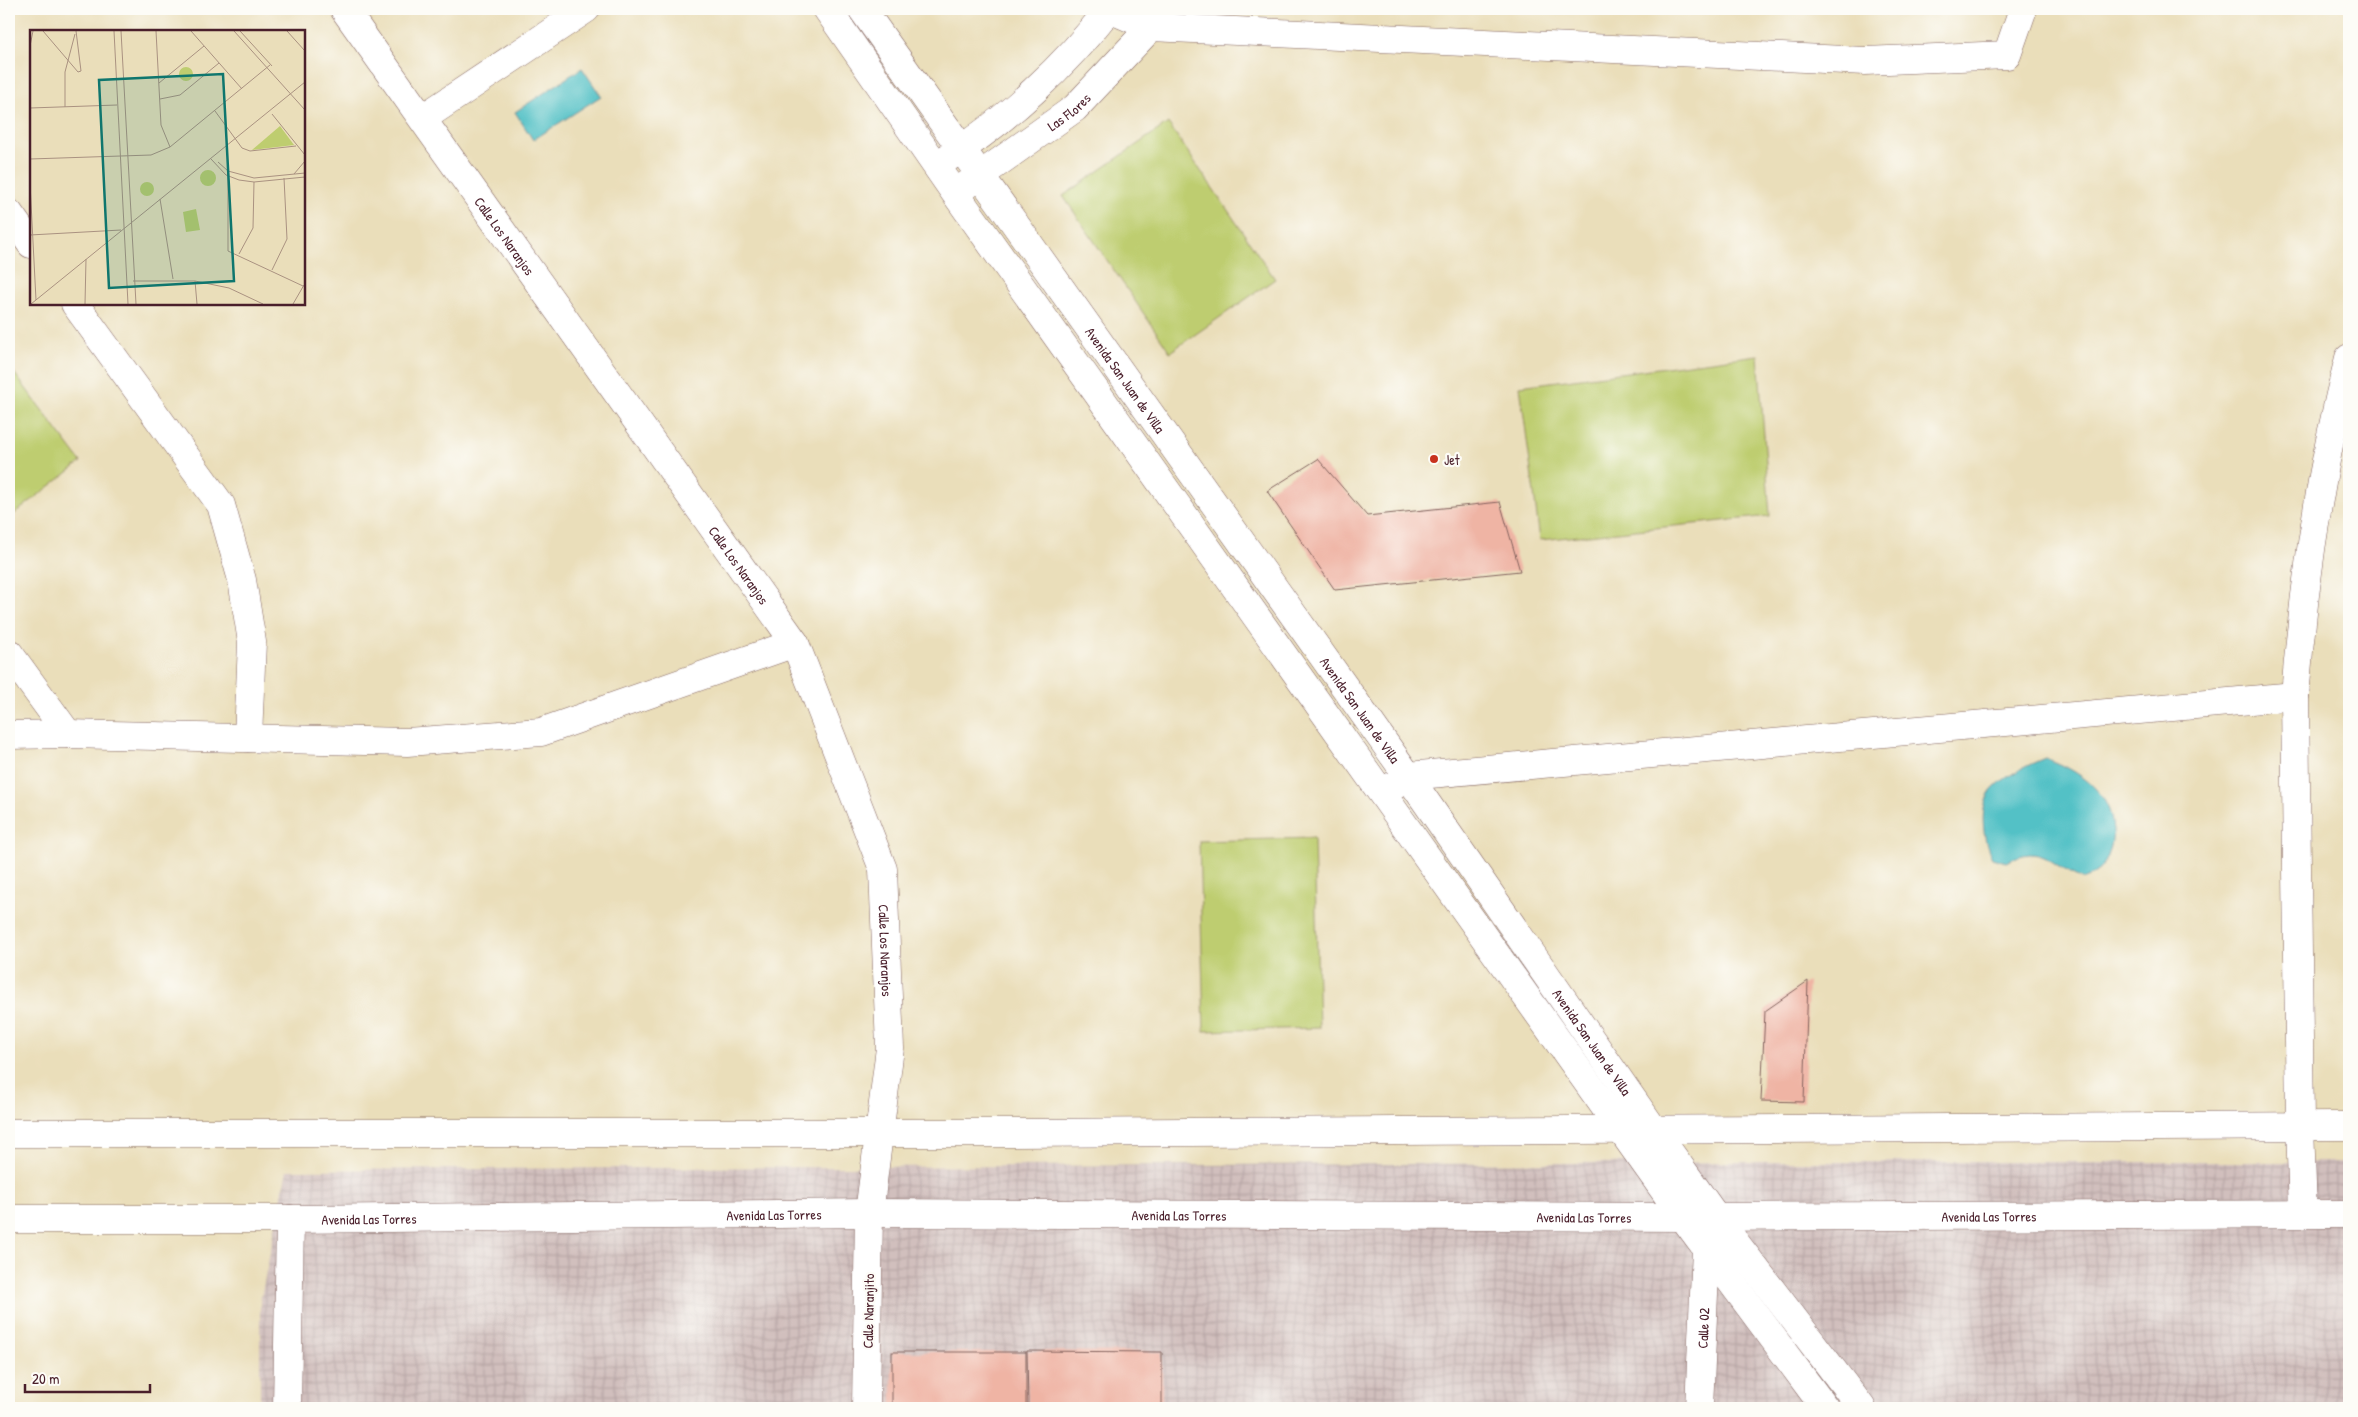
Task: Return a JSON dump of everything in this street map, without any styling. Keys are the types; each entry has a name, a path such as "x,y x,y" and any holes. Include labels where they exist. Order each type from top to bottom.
{"street":[{"name":"Calle Los Naranjos","path":"344,9 795,643 883,869 890,1048 869,1213"},
{"path":"423,118 586,9"},
{"name":"Avenida San Juan de Villa","path":"827,9 955,193 1382,791 1683,1217 1825,1408"},
{"name":"Avenida San Juan de Villa","path":"862,9 1408,776 1716,1217 1862,1408"},
{"path":"936,166 961,149 1046,81 1109,9 1156,18 1865,61 2007,55 2023,9"},
{"name":"Las Flores","path":"955,193 1075,108 1156,18"},
{"path":"9,213 30,243"},
{"path":"76,305 221,505 242,580 252,642 248,738"},
{"path":"2303,1213 2300,1126 2295,696 2300,634 2318,494 2339,443 2349,358"},
{"path":"9,735 68,734 407,742 541,732 795,643"},
{"path":"9,653 68,734"},
{"path":"1382,791 1408,776 2295,696"},
{"path":"9,1133 1622,1131 2349,1126"},
{"name":"Avenida Las Torres","path":"9,1219 290,1219 869,1213 1683,1217 2349,1214"},
{"name":"Calle Naranjito","path":"866,1408 869,1213"},
{"path":"287,1408 290,1219"},
{"name":"Calle 02","path":"1699,1408 1706,1248"}],"shaded area":[{"path":"1753,1162 2349,1162 2349,1408 260,1408 260,1302 287,1170"}],"green space":[{"path":"1168,123 1275,279 1170,352 1063,196"},
{"path":"1758,355 1770,516 1540,540 1520,386"},
{"path":"9,366 81,462 9,518"},
{"path":"1314,838 1319,1028 1204,1031 1199,841"}],"water":[{"path":"582,68 601,96 533,140 515,112"},
{"path":"2045,758 2073,771 2086,780 2105,801 2110,814 2113,829 2111,846 2105,863 2094,873 2083,879 2038,855 2019,856 2006,862 1992,858 1986,842 1983,823 1985,804 1989,795 1999,783 2011,775"}],"building":[{"path":"1318,459 1367,516 1500,502 1520,571 1335,590 1267,491"},
{"path":"1808,981 1804,1102 1761,1101 1765,1011"},
{"path":"1027,1351 1162,1352 1162,1408 1028,1408"},
{"path":"892,1352 1026,1352 1026,1408 892,1408"}],"place":[{"name":"Jet","path":"1434,459"}]}
